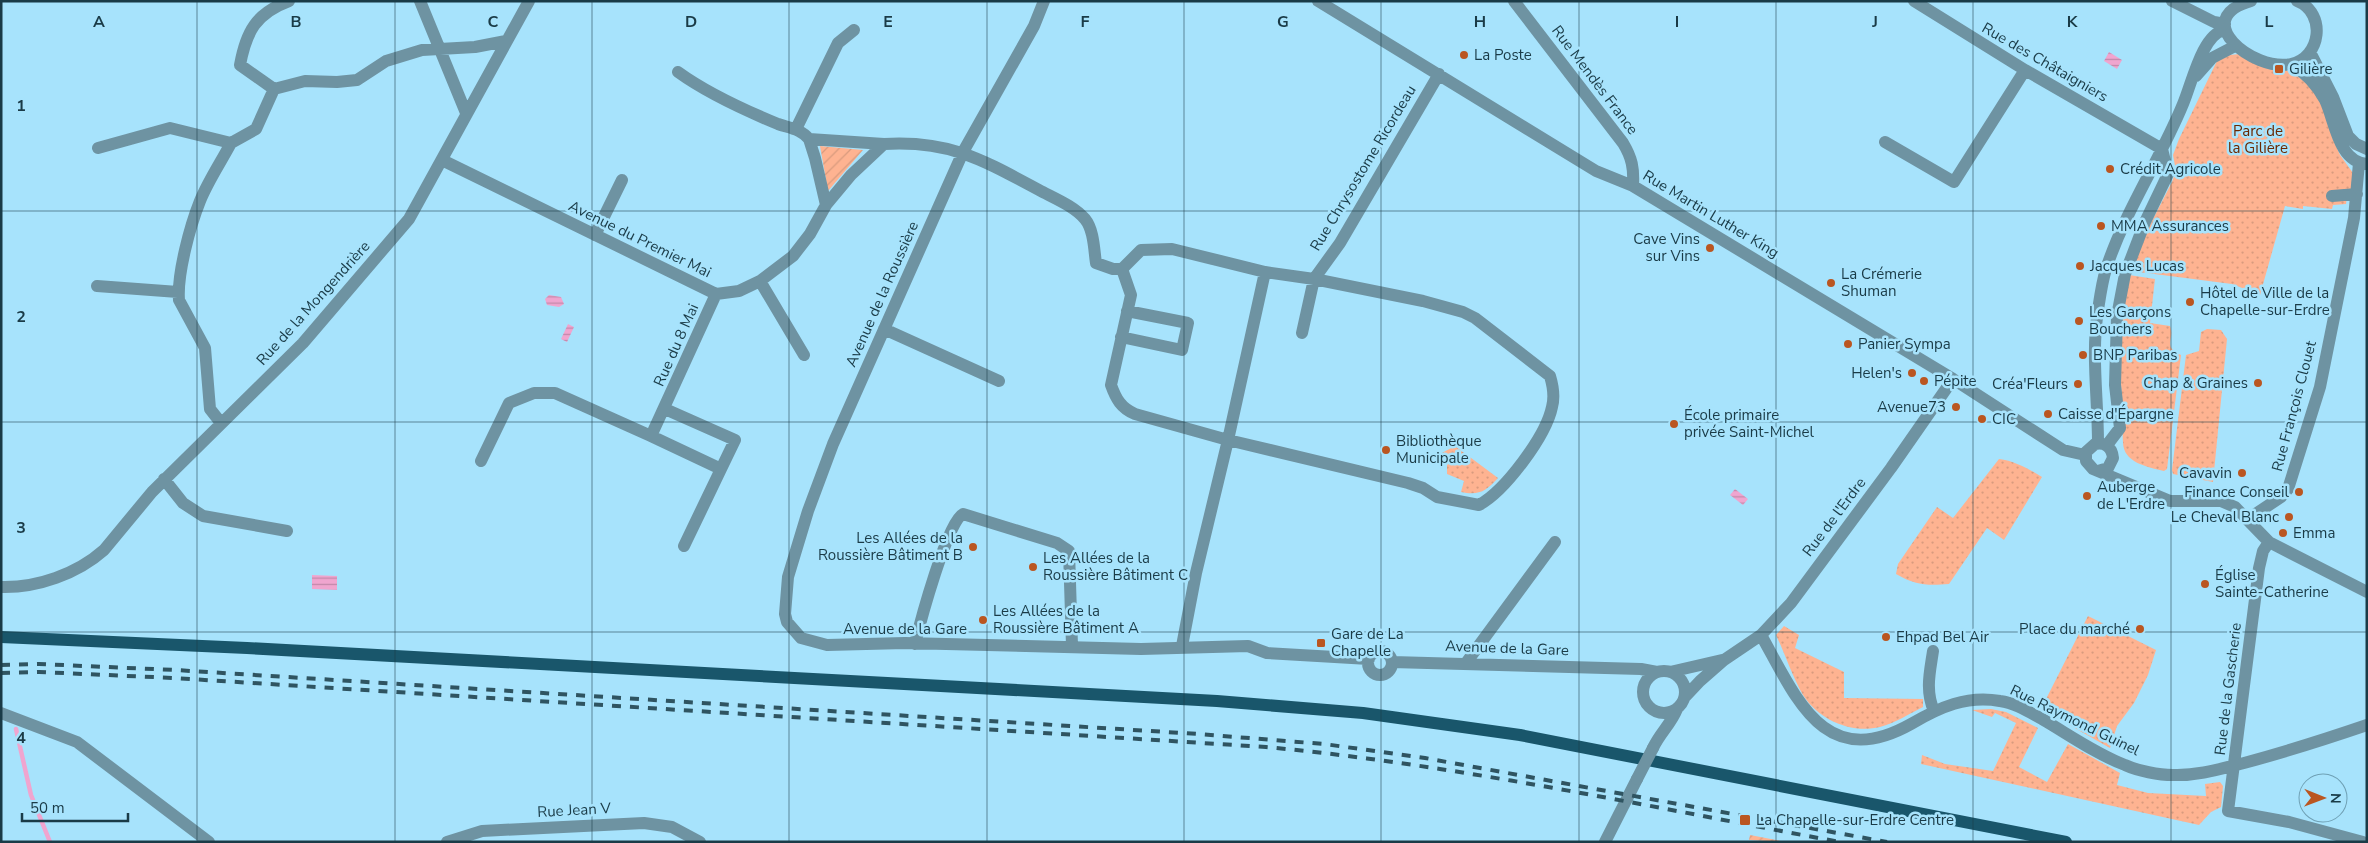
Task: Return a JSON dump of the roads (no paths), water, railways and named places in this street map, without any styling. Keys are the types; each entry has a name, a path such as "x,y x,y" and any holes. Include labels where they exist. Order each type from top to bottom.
{"main road":[{"path":"1,637 257,648 1207,700 1363,714 1529,737 2066,842"}],"street":[{"path":"289,1 274,6 263,16 244,40 240,65 274,89 305,81 337,82 357,80 386,61 422,50 475,47 506,40"},
{"path":"420,1 466,113"},
{"name":"Rue de la Mongendrière","path":"1,587 25,585 54,578 85,565 104,550 164,480 303,343 409,219 529,1"},
{"name":"Avenue de la Roussière","path":"785,614 788,577 808,511 833,444 963,152 1034,26 1044,1"},
{"name":"Rue Martin Luther King","path":"1318,1 1596,171 1632,186 1953,379 2063,450 2085,455"},
{"name":"Rue Mendès France","path":"1514,1 1623,143 1631,156 1634,170 1632,186"},
{"name":"Rue des Châtaigniers","path":"1914,1 2026,70 2162,149"},
{"path":"2172,1 2224,27 2235,46 2260,60 2276,64 2291,64 2304,58 2310,52 2316,30 2316,1"},
{"path":"2128,483 2113,458 2113,453 2103,444 2095,347 2098,311 2106,270 2124,222 2162,149 2193,80 2202,52 2212,36 2224,27 2232,11 2251,1"},
{"path":"2297,1 2309,8 2315,16"},
{"path":"796,129 838,43 854,30"},
{"path":"2193,80 2212,58 2235,46"},
{"path":"2310,52 2334,98 2348,136 2356,144 2367,149"},
{"path":"2291,64 2313,81 2325,99 2344,148 2352,158 2363,164"},
{"path":"1885,142 1954,182 2026,70"},
{"path":"678,72 719,96 778,124 796,129 809,139 884,144 906,143 963,152 1068,206 1085,219 1091,229 1096,264 1112,269 1122,269 1141,250 1172,249 1265,272 1314,279 1423,301 1463,312 1475,318 1550,376 1554,389 1553,406 1546,426 1534,446 1492,498 1479,505 1437,497 1423,488 1408,483 1228,440 1124,409 1116,398 1112,385 1131,295 1122,269"},
{"name":"Rue Chrysostome Ricordeau","path":"1314,279 1340,243 1439,74"},
{"path":"221,424 210,409 206,348 179,300 178,292 182,264 200,201 231,143 256,129 274,89"},
{"path":"98,148 170,128 231,143"},
{"path":"809,139 826,205"},
{"name":"Avenue du Premier Mai","path":"442,160 716,294 739,291 760,281 793,256 810,234 826,205 865,161 884,144"},
{"path":"2162,149 2168,174 2144,222 2125,274 2117,316 2115,385 2120,428 2103,444 2088,448 2085,455 2088,466 2147,493 2170,501 2221,501 2235,507 2269,542 2367,592"},
{"name":"Rue François Clouet","path":"2248,519 2281,497 2288,490 2320,386 2363,164"},
{"path":"595,236 622,180"},
{"path":"2332,196 2357,194"},
{"path":"1182,646 1196,573 1265,272"},
{"path":"1302,333 1314,279"},
{"path":"760,281 804,355"},
{"path":"97,286 178,292"},
{"name":"Rue du 8 Mai","path":"651,436 716,294"},
{"path":"1122,337 1182,350 1188,323 1127,311"},
{"path":"884,329 999,381"},
{"name":"Rue de l'Erdre","path":"1605,842 1659,736 1670,724 1680,703 1700,681 1724,660 1761,635 1790,603 1891,468 1953,379"},
{"path":"481,461 509,403 534,392 555,393 721,469"},
{"name":"Rue du 8 Mai","path":"665,409 735,440 684,546"},
{"path":"2098,471 2108,468 2113,458"},
{"path":"164,480 182,503 203,516 287,531"},
{"path":"916,644 920,623 954,522 963,514 1057,543 1070,551 1072,646"},
{"path":"1466,663 1555,542"},
{"name":"Rue de la Gascherie","path":"2269,542 2263,551 2259,568 2228,811 2288,822 2363,842"},
{"name":"Avenue de la Gare","path":"785,614 787,622 794,632 801,638 814,643 1072,646 1141,649 1182,646 1248,646 1267,653 1368,659 1373,653 1381,651 1389,654 1392,662 1641,669 1664,672"},
{"name":"Rue Raymond Guinel","path":"1761,635 1801,706 1818,724 1833,732 1860,738 1884,735 1934,711 1967,700 2002,701 2034,715 2125,766 2172,775 2197,773 2235,765 2318,742 2367,725"},
{"path":"1933,651 1928,687 1929,698 1934,711"},
{"path":"1368,659 1369,668 1378,676 1389,672 1392,662"},
{"name":"Rue de l'Erdre","path":"1664,672 1724,660"},
{"path":"1621,669 1629,672 1645,685"},
{"path":"1653,710 1668,713 1680,703 1684,685 1676,675 1664,672 1652,675 1645,685 1644,696 1653,710 1659,736"},
{"path":"1,713 77,742 209,842"},
{"name":"Rue Jean V","path":"447,842 482,831 644,823 672,827 700,842"}],"waterway":[{"path":"16,729 31,795 50,842"}],"railway":[{"path":"1,665 39,664 175,670 1198,734 1324,744 1425,758 1887,842"},
{"path":"1,673 39,672 174,678 1266,747 1338,755 1482,776 1626,801 1840,842"}],"place":[{"name":"La Poste","path":"1464,55"},
{"name":"Gilière","path":"2279,69"},
{"name":"Crédit Agricole","path":"2110,169"},
{"name":"MMA Assurances","path":"2101,226"},
{"name":"Cave Vins sur Vins","path":"1710,248"},
{"name":"Jacques Lucas","path":"2080,266"},
{"name":"La Crémerie Shuman","path":"1831,283"},
{"name":"Hôtel de Ville de la Chapelle-sur-Erdre","path":"2190,302"},
{"name":"Les Garçons Bouchers","path":"2079,321"},
{"name":"Panier Sympa","path":"1848,344"},
{"name":"BNP Paribas","path":"2083,355"},
{"name":"Helen's","path":"1912,373"},
{"name":"Pépite","path":"1924,381"},
{"name":"Chap & Graines","path":"2258,383"},
{"name":"Créa'Fleurs","path":"2078,384"},
{"name":"Avenue73","path":"1956,407"},
{"name":"Caisse d'Épargne","path":"2048,414"},
{"name":"CIC","path":"1982,419"},
{"name":"École primaire privée Saint-Michel","path":"1674,424"},
{"name":"Bibliothèque Municipale","path":"1386,450"},
{"name":"Cavavin","path":"2242,473"},
{"name":"Finance Conseil","path":"2299,492"},
{"name":"Auberge de L'Erdre","path":"2087,496"},
{"name":"Le Cheval Blanc","path":"2289,517"},
{"name":"Emma","path":"2283,533"},
{"name":"Les Allées de la Roussière Bâtiment B","path":"973,547"},
{"name":"Les Allées de la Roussière Bâtiment C","path":"1033,567"},
{"name":"Église Sainte-Catherine","path":"2205,584"},
{"name":"Les Allées de la Roussière Bâtiment A","path":"983,620"},
{"name":"Place du marché","path":"2140,629"},
{"name":"Ehpad Bel Air","path":"1886,637"},
{"name":"Gare de La Chapelle","path":"1321,643"},
{"name":"La Chapelle-sur-Erdre Centre","path":"1745,820"}],"park label":[{"name":"Parc de la Gilière","path":"2258,140"}]}
